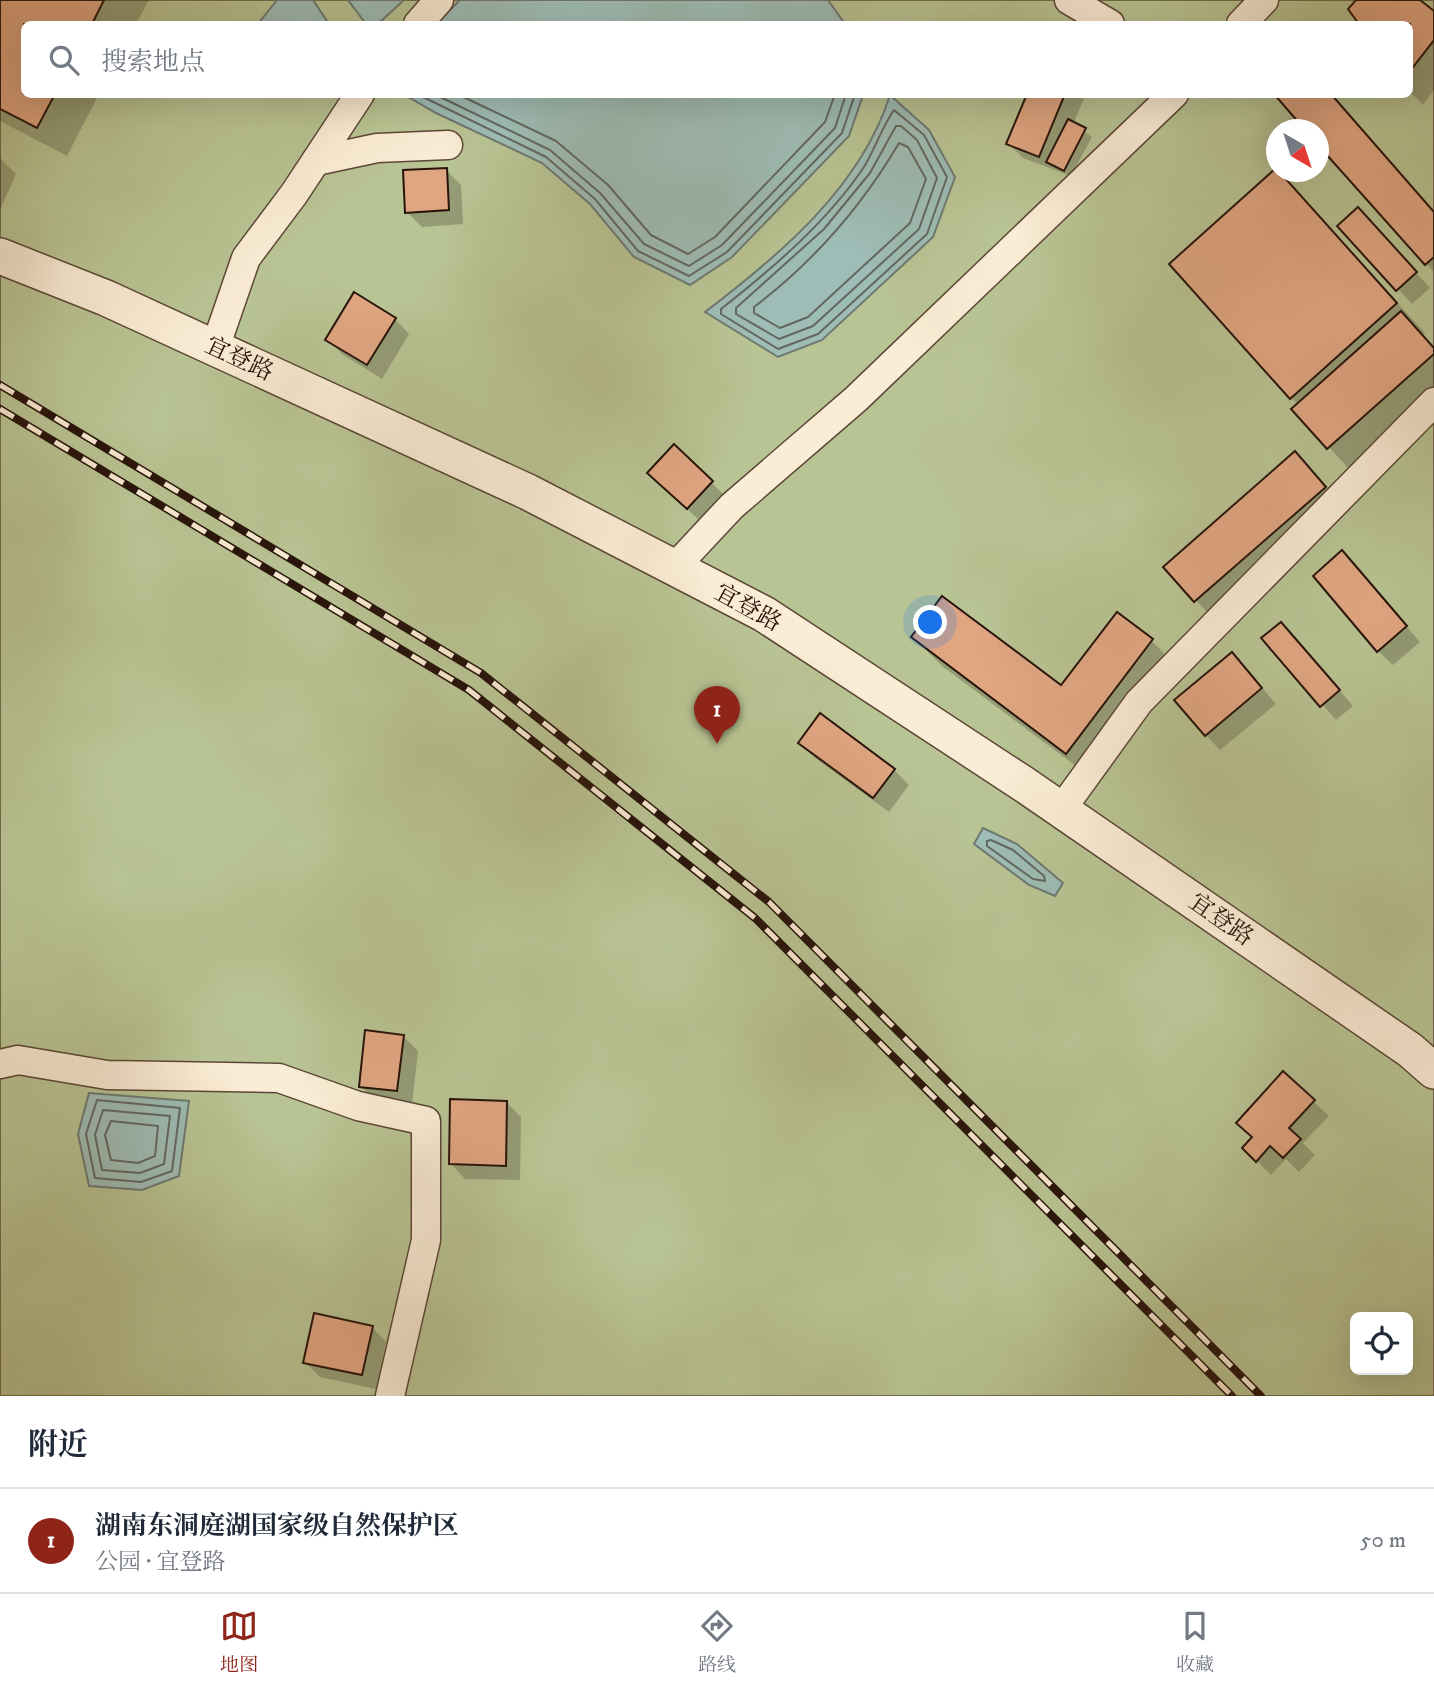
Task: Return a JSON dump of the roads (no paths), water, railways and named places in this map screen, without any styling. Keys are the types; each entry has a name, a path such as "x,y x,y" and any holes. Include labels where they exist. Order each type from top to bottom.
{"street":[{"path":"421,21 439,0"},
{"path":"1069,0 1105,21"},
{"path":"1104,0 1117,21"},
{"path":"1244,21 1264,0"},
{"path":"215,348 246,258 357,98"},
{"path":"674,568 732,506 856,399 1149,105"},
{"path":"316,161 377,148 448,145"},
{"name":"宜登路","path":"0,256 106,298 528,492 764,614 1061,810 1410,1050 1434,1071"},
{"path":"1061,810 1139,702 1434,402"},
{"path":"0,1064 18,1060 107,1075 279,1078 358,1106 426,1121 426,1240 390,1396"}],"water":[{"path":"277,0 313,0 327,21 260,21"},
{"path":"348,0 404,0 381,21 364,21"},
{"path":"460,0 828,0 843,21 439,21"},
{"path":"410,98 862,98 849,136 732,257 690,285 634,257 590,204 542,163"},
{"path":"889,98 893,98 929,130 955,177 933,237 822,340 778,357 705,312 789,243 815,217 859,160 877,128"},
{"path":"983,828 1017,844 1063,883 1055,896 1029,885 974,844"},
{"path":"89,1093 189,1101 179,1176 142,1190 89,1186 78,1134"}],"railway":[{"path":"0,385 481,673 769,902 1261,1396"},
{"path":"0,409 469,690 755,918 1232,1396"}],"place":[{"name":"湖南东洞庭湖国家级自然保护区","path":"717,744"}]}
